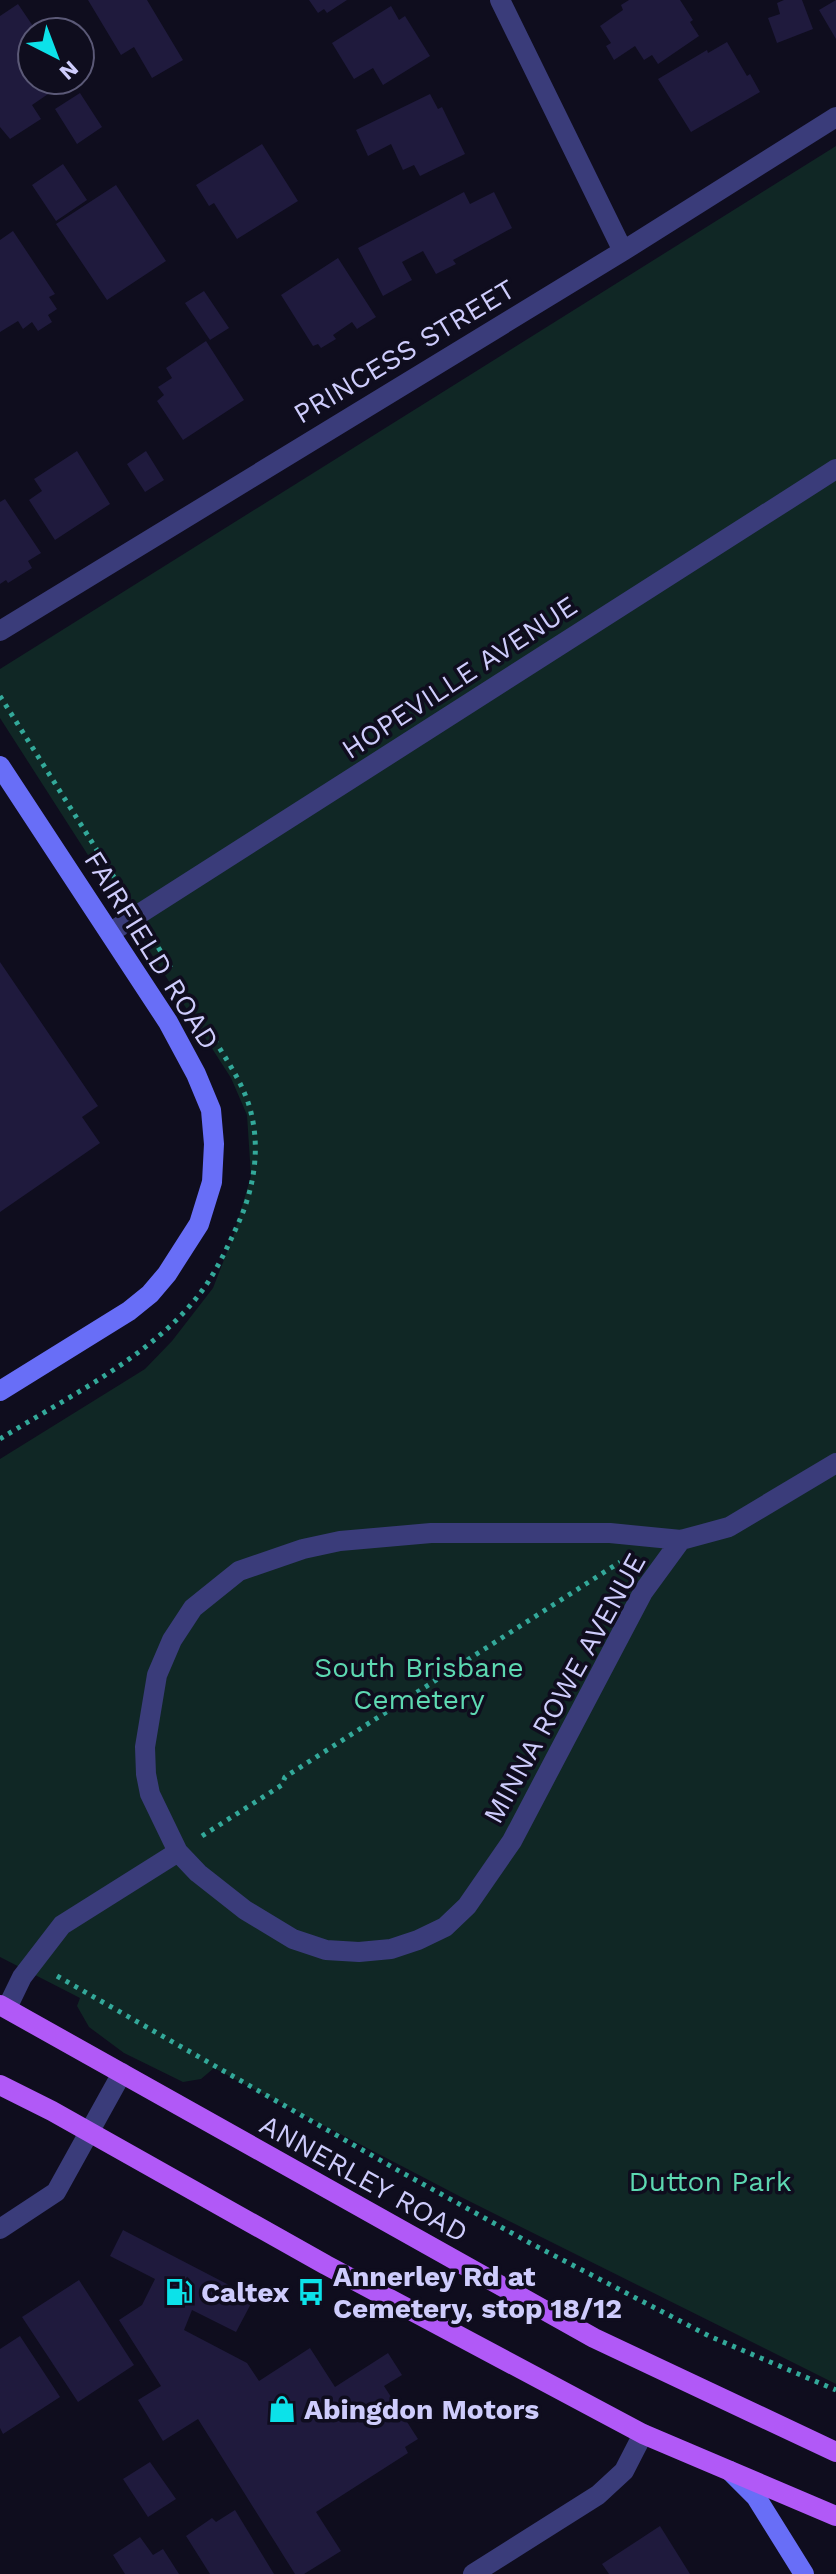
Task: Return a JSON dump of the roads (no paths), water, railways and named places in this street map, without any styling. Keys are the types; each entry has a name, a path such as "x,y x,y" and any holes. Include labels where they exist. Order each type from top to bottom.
{"main road":[{"name":"FAIRFIELD ROAD","path":"0,766 168,1022 211,1110 214,1144 212,1182 199,1224 175,1263 150,1294 129,1311 0,1391"},
{"name":"ANNERLEY ROAD","path":"4,2006 594,2338 836,2452"},
{"path":"0,2085 326,2265 643,2434 836,2516"},
{"path":"730,2471 756,2497 804,2574"}],"street":[{"path":"500,0 623,251"},
{"name":"PRINCESS STREET","path":"0,631 623,251 836,117"},
{"name":"HOPEVILLE AVENUE","path":"111,932 836,469"},
{"name":"MINNA ROWE AVENUE","path":"681,1540 643,1592 512,1841 467,1906 445,1927 391,1949 359,1952 326,1950 293,1939 245,1910 198,1873 178,1852 150,1794 146,1774 145,1747 157,1675 172,1640 193,1608 239,1571 303,1549 340,1541 431,1533 610,1533 681,1540 729,1527 836,1463"},
{"path":"4,2006 62,1925 178,1852"},
{"path":"0,2229 56,2192 122,2073"},
{"path":"473,2574 598,2495 624,2471 643,2434"}],"place":[{"name":"Caltex","path":"179,2292"},
{"name":"Annerley Rd at Cemetery, stop 18/12","path":"311,2292"},
{"name":"Abingdon Motors","path":"282,2409"}],"park label":[{"name":"South Brisbane Cemetery","path":"419,1683"},
{"name":"Dutton Park","path":"710,2181"}]}
